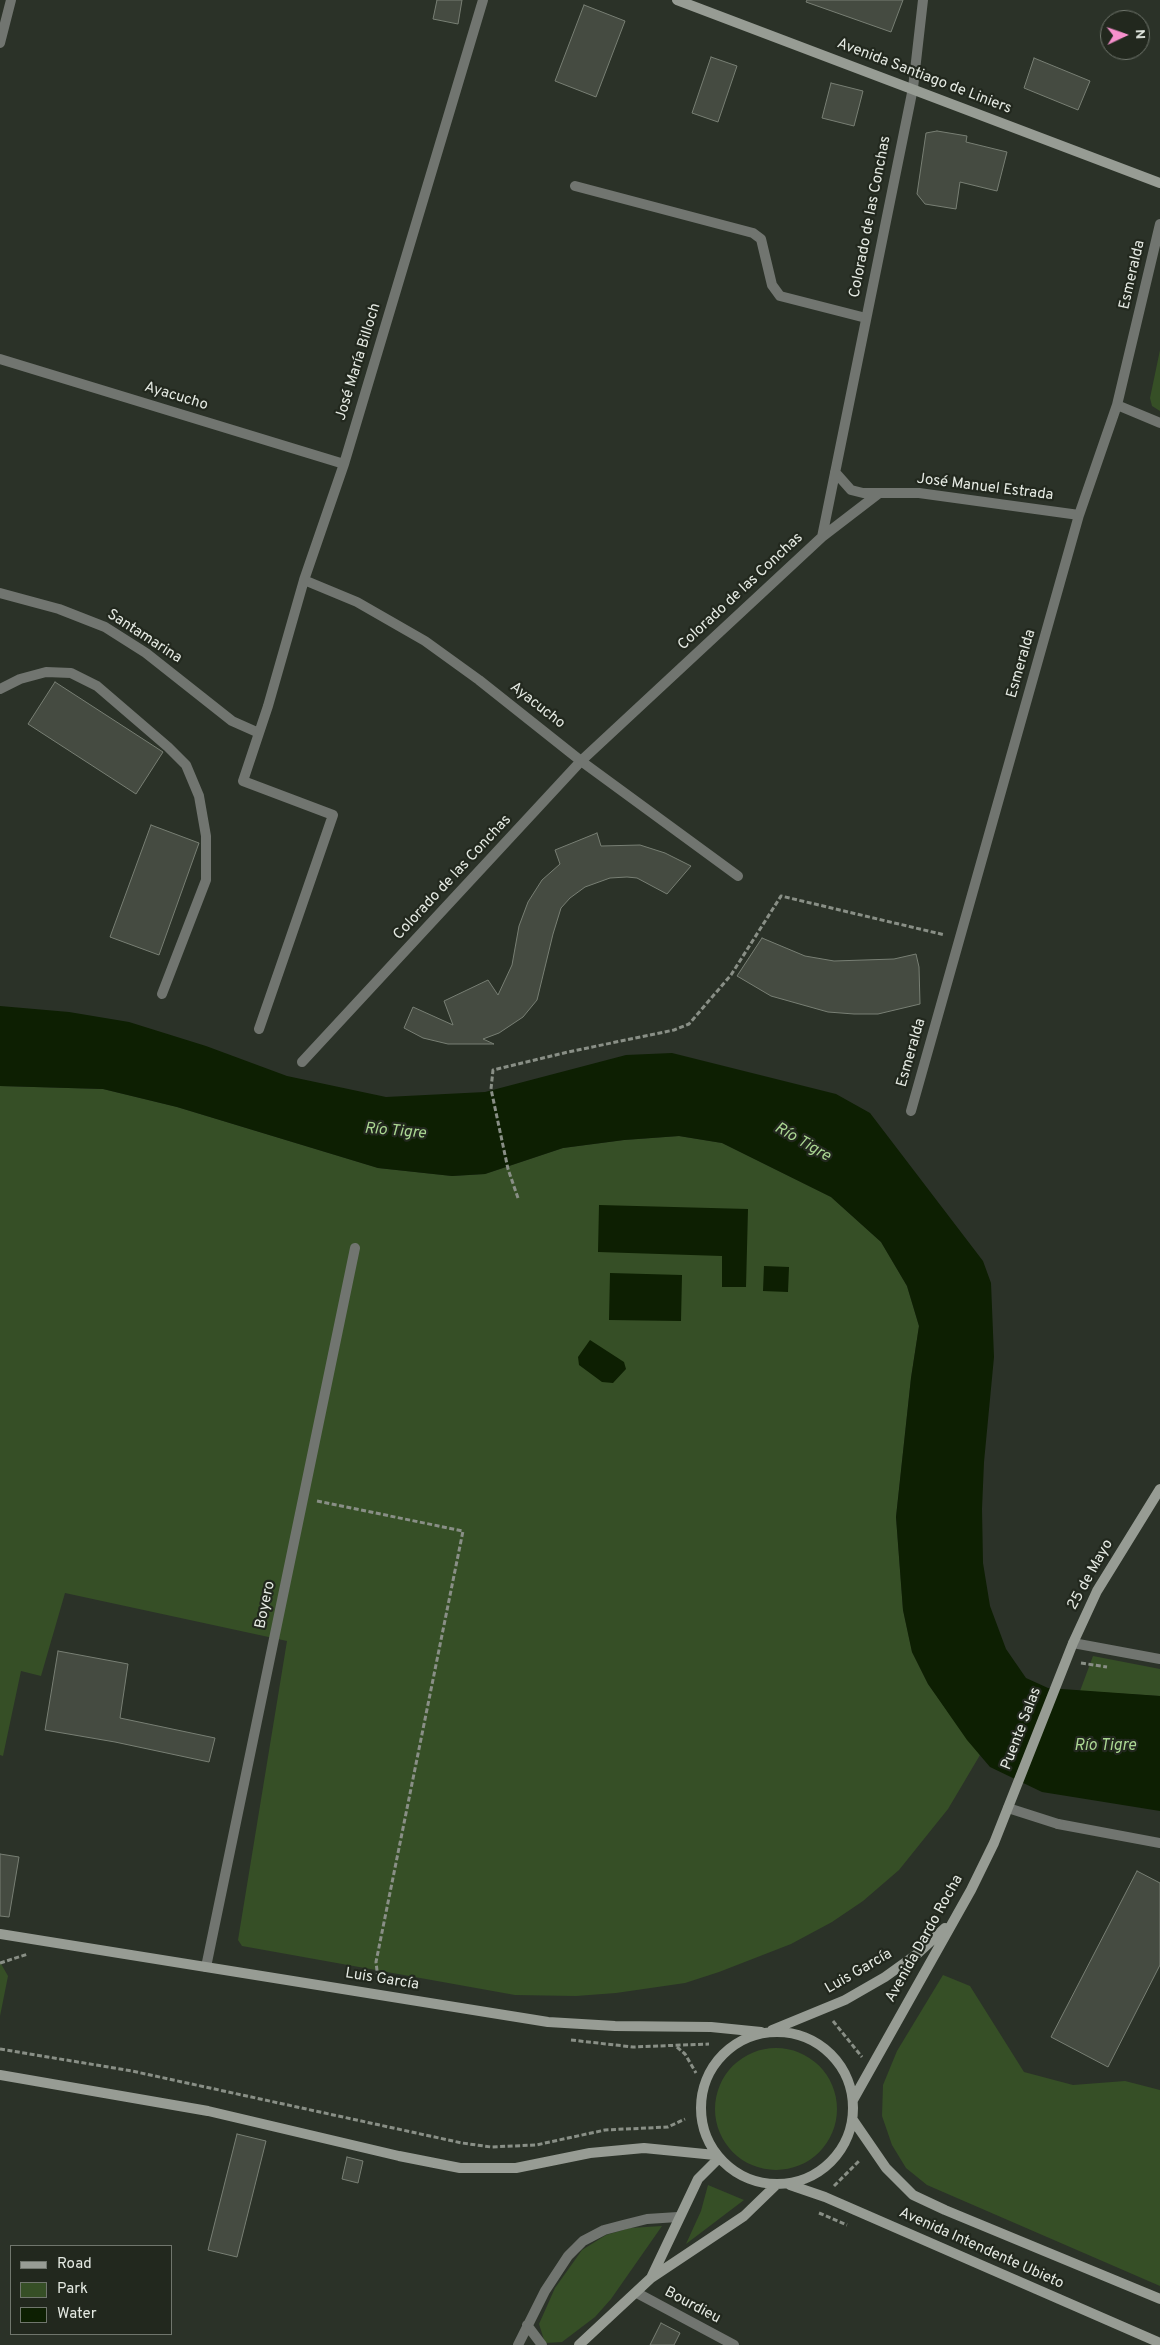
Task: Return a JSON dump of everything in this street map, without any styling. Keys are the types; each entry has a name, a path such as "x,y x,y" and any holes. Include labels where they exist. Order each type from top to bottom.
{"main road":[{"name":"Avenida Santiago de Liniers","path":"677,0 1160,183"},
{"name":"25 de Mayo","path":"1058,1681 1097,1591 1160,1489"},
{"name":"Puente Salas","path":"1015,1789 1058,1681"},
{"name":"Avenida Dardo Rocha","path":"853,2100 971,1890 1015,1789"},
{"name":"Luis García","path":"0,1934 548,2022 615,2026 711,2027 766,2031 845,2000 877,1982 917,1954 952,1923"},
{"path":"766,2031 793,2033 812,2040 827,2051 840,2065 849,2082 853,2100 853,2120 841,2152 816,2175 790,2185 756,2182 738,2174 717,2157 705,2134 701,2117 701,2099 706,2081 714,2065 740,2041 766,2031"},
{"path":"0,2075 208,2111 398,2156 460,2168 516,2168 590,2153 644,2148 717,2157"},
{"name":"Avenida Intendente Ubieto","path":"853,2120 886,2168 913,2194 944,2210 1160,2299"},
{"path":"651,2278 678,2217 698,2179 717,2157"},
{"path":"579,2345 651,2278 744,2216 776,2185"},
{"name":"Avenida Intendente Ubieto","path":"790,2185 825,2197 1160,2343"}],"street":[{"path":"0,43 11,0"},
{"name":"José María Billoch","path":"259,1029 333,815 243,781 304,580 344,464 483,0"},
{"name":"Colorado de las Conchas","path":"302,1062 581,760 822,537 913,88 923,0"},
{"path":"575,186 753,233 761,240 772,285 780,296 866,318"},
{"name":"Esmeralda","path":"911,1112 1079,515 1118,405 1160,224"},
{"name":"Ayacucho","path":"0,360 344,464"},
{"path":"1118,405 1160,423"},
{"name":"José Manuel Estrada","path":"835,472 851,490 878,494 919,493 1079,515"},
{"path":"822,537 878,494"},
{"name":"Ayacucho","path":"304,580 357,602 425,641 738,876"},
{"name":"Santamarina","path":"0,593 59,609 105,627 146,653 232,721 259,733"},
{"path":"0,690 20,679 46,672 71,673 97,686 168,746 186,765 199,796 206,836 206,880 162,994"},
{"name":"Boyero","path":"206,1967 355,1248"},
{"path":"1073,1643 1160,1659"},
{"path":"1008,1808 1058,1824 1160,1843"},
{"path":"518,2345 545,2291 568,2256 584,2241 604,2230 623,2224 647,2219 678,2217"},
{"name":"Bourdieu","path":"637,2293 734,2345"},
{"path":"527,2325 542,2345"}],"path":[{"path":"518,1198 508,1168 491,1090 492,1070 674,1030 689,1024 731,975 781,896 960,938"},
{"path":"303,1498 463,1531 376,1962 379,1995"},
{"path":"830,2017 863,2059"},
{"path":"676,2047 685,2054 696,2073"},
{"path":"0,2049 132,2071 462,2143 491,2147 536,2145 605,2130 668,2127 685,2119"},
{"path":"833,2187 860,2160"}],"green space":[{"path":"1160,350 1160,411 1152,406 1150,398"},
{"path":"0,1086 103,1089 177,1107 378,1168 452,1176 485,1174 563,1148 624,1140 679,1136 722,1143 831,1197 881,1242 907,1286 919,1326 911,1378 896,1517 903,1610 912,1652 928,1684 980,1755 948,1809 899,1870 863,1901 832,1922 791,1944 719,1972 685,1983 616,1993 576,1996 515,1995 242,1946 238,1940 287,1641 65,1593 41,1676 21,1671 3,1756 0,1755"},
{"path":"1093,1656 1160,1669 1160,1696 1080,1691"},
{"path":"0,1962 8,1976 0,2016"},
{"path":"943,1975 970,1986 1024,2072 1073,2085 1125,2081 1160,2090 1160,2286 927,2185 906,2168 892,2145 882,2116 883,2085 897,2051"},
{"path":"776,2048 788,2049 799,2053 810,2058 819,2066 827,2075 832,2086 836,2097 836,2121 832,2132 827,2143 819,2152 810,2160 799,2165 788,2169 776,2170 764,2169 753,2165 742,2160 733,2152 725,2143 720,2132 716,2121 715,2109 716,2097 720,2086 725,2075 733,2066 742,2058 753,2053 764,2049"},
{"path":"708,2185 744,2200 686,2244 701,2211"},
{"path":"662,2226 611,2299 595,2317 562,2342 545,2343 539,2324 555,2288 582,2250 606,2235 630,2228"}],"water":[{"name":"Río Tigre","path":"0,1006 69,1012 129,1022 206,1046 287,1076 386,1097 485,1092 626,1055 672,1053 836,1094 870,1113 983,1261 991,1283 994,1357 984,1462 982,1509 983,1563 990,1606 1006,1649 1026,1678 1048,1688 1160,1696 1160,1811 1042,1792 990,1767 967,1740 928,1684 912,1652 903,1610 896,1517 911,1378 919,1326 907,1286 881,1242 831,1197 722,1143 679,1136 624,1140 563,1148 485,1174 452,1176 378,1168 177,1107 103,1089 0,1086"},
{"path":"599,1205 748,1209 746,1287 722,1287 722,1256 598,1252"},
{"path":"764,1266 789,1267 788,1292 763,1291"},
{"path":"610,1273 682,1275 681,1321 609,1320"},
{"path":"590,1340 624,1362 626,1369 613,1383 602,1382 579,1365 578,1357"}],"building":[{"path":"437,0 462,0 458,24 433,19"},
{"path":"807,0 903,0 891,32 806,2"},
{"path":"584,5 625,21 596,97 555,81"},
{"path":"711,57 737,66 718,122 692,113"},
{"path":"1034,58 1090,81 1078,110 1024,88"},
{"path":"831,83 863,91 854,126 822,118"},
{"path":"937,131 967,136 966,142 1007,152 997,191 960,182 956,209 925,204 917,194 926,133"},
{"path":"55,682 163,752 136,794 28,724"},
{"path":"151,825 199,843 159,955 110,937"},
{"path":"597,833 601,846 640,845 665,853 691,866 667,894 637,878 627,877 610,878 585,887 570,898 561,908 537,1000 523,1017 499,1033 483,1039 494,1044 448,1044 423,1038 404,1028 413,1007 453,1025 444,1001 488,980 498,995 512,965 519,926 528,902 542,880 560,864 555,850"},
{"path":"762,938 805,956 834,961 894,959 916,954 919,967 920,1004 878,1014 854,1014 828,1012 771,996 737,976"},
{"path":"58,1651 128,1664 120,1718 215,1738 209,1762 115,1742 45,1730"},
{"path":"0,1854 19,1857 9,1917 0,1916"},
{"path":"1137,1871 1160,1883 1160,1965 1108,2067 1051,2037"},
{"path":"237,2134 266,2141 237,2257 208,2250"},
{"path":"347,2157 363,2161 358,2183 342,2179"},
{"path":"661,2323 680,2333 674,2345 650,2345"}]}
